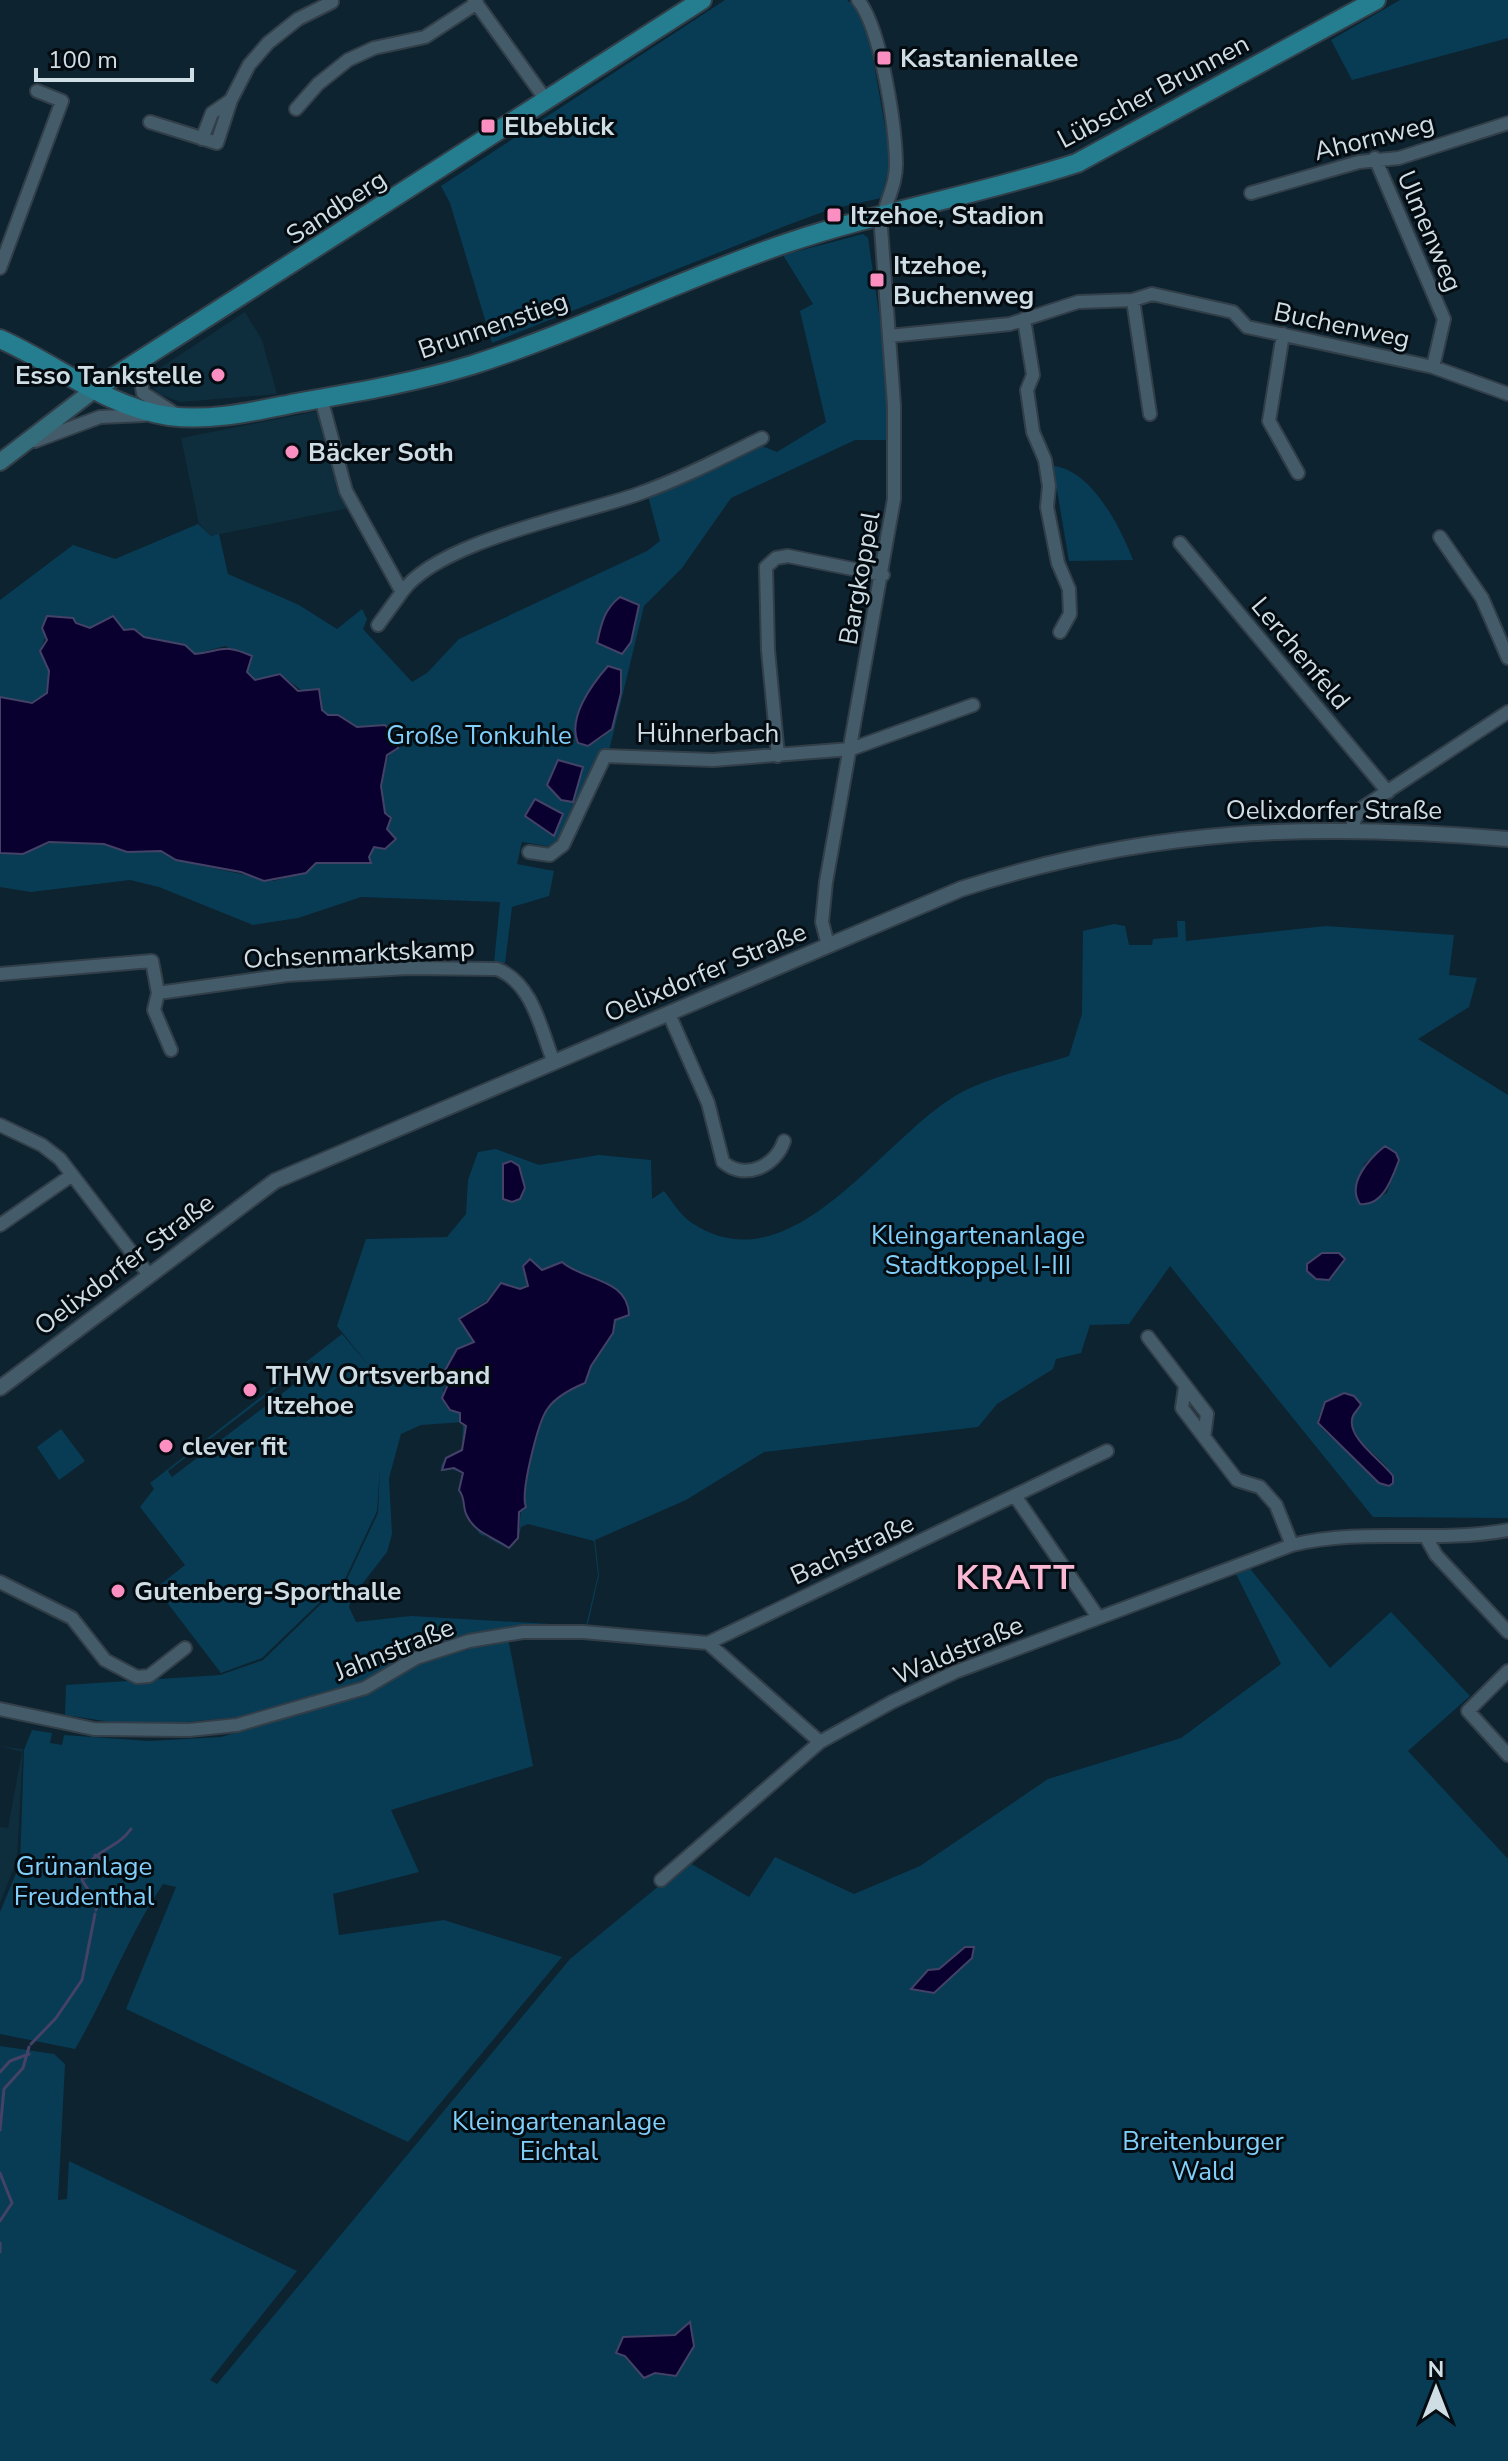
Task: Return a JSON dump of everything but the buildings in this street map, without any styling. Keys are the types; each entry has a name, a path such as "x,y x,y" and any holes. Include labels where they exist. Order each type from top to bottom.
{"main road":[{"name":"Sandberg","path":"0,462 95,389 702,0"},
{"name":"Lübscher Brunnen","path":"889,212 1034,177 1077,163 1376,0"},
{"name":"Brunnenstieg","path":"2,343 95,389 163,415 236,414 433,375 484,360 784,244 889,212"}],"street":[{"name":"Bargkoppel","path":"828,945 823,929 824,897 892,523 896,463 889,336 882,278 896,161 877,43 868,16 858,0"},
{"path":"150,122 202,139 212,113 231,100 246,71 268,43 292,23 336,1"},
{"path":"296,109 324,79 348,60 374,48 425,37 476,1 546,100"},
{"path":"0,268 62,101 37,91"},
{"name":"Ahornweg","path":"1251,193 1375,158 1399,158 1508,123"},
{"name":"Ulmenweg","path":"1375,158 1444,319 1433,367"},
{"name":"Buchenweg","path":"889,336 1010,324 1078,302 1133,300 1152,294 1233,312 1247,327 1433,367 1508,394"},
{"path":"1133,300 1150,414"},
{"path":"1024,319 1033,375 1027,390 1033,432 1045,460 1049,486 1047,507 1058,563 1069,589 1070,614 1060,632"},
{"path":"1283,334 1269,421 1298,473"},
{"path":"138,364 143,393 155,403 184,417"},
{"path":"321,398 346,491 402,592"},
{"path":"14,451 74,424 100,417 163,415"},
{"path":"378,625 410,581 462,552 653,488 762,438"},
{"path":"1440,537 1482,598 1508,658"},
{"name":"Lerchenfeld","path":"1180,543 1388,792"},
{"path":"778,756 768,650 766,567 776,558 788,556 883,575"},
{"name":"Hühnerbach","path":"529,852 550,855 563,845 605,756 713,760 851,749 973,705"},
{"path":"1351,829 1359,810 1508,712"},
{"name":"Oelixdorfer Straße","path":"0,1388 275,1181 961,889 1075,855 1234,833 1351,829 1508,839"},
{"path":"0,974 152,961 158,993 154,1010 171,1050"},
{"name":"Ochsenmarktskamp","path":"158,993 287,975 408,968 497,969 508,974 527,994 554,1063"},
{"path":"669,1014 708,1103 723,1162 739,1171 754,1170 778,1157 784,1141"},
{"path":"0,1125 47,1148 72,1175 149,1275"},
{"path":"0,1225 72,1175"},
{"path":"1148,1337 1207,1414 1204,1437 1237,1480 1260,1487 1276,1505 1292,1545"},
{"name":"Bachstraße","path":"708,1643 1107,1451"},
{"path":"1015,1496 1098,1617"},
{"name":"Waldstraße","path":"661,1880 820,1742 931,1683 1292,1545 1349,1534 1426,1537 1508,1530"},
{"path":"1426,1537 1436,1555 1508,1632"},
{"path":"0,1582 72,1618 105,1660 137,1677 149,1676 185,1648"},
{"name":"Jahnstraße","path":"0,1709 84,1728 189,1730 237,1725 365,1688 416,1658 469,1641 509,1634 570,1631 708,1643"},
{"path":"708,1643 820,1742"},
{"path":"1508,1671 1468,1711 1508,1755"}],"shaded area":[{"path":"245,312 262,340 277,394 181,402 158,394 151,383 154,372"},
{"path":"319,411 349,508 211,536 199,524 181,438"},
{"path":"620,597 639,605 631,642 622,654 597,643 607,612"},
{"name":"Große Tonkuhle","path":"47,616 73,618 76,623 90,628 113,616 124,630 134,629 144,637 185,645 195,654 223,649 242,652 252,656 247,672 255,680 280,674 298,691 319,689 322,710 328,715 338,715 357,727 385,725 396,736 398,748 387,755 381,786 385,813 391,818 387,829 396,839 385,849 374,847 369,857 371,863 316,863 306,873 264,881 241,872 176,860 161,851 127,852 104,844 49,842 23,854 0,853 0,697 32,703 47,693 49,671 40,651 47,640 42,628"},
{"path":"608,666 621,670 621,693 612,729 588,746 578,743 575,733 578,712"},
{"path":"558,760 583,767 573,802 561,800 547,785"},
{"path":"535,799 563,814 554,836 525,816"},
{"path":"1385,1146 1396,1153 1399,1160 1393,1175 1381,1196 1368,1204 1360,1204 1356,1196 1358,1180 1367,1164"},
{"path":"511,1161 519,1166 525,1188 520,1199 512,1202 503,1199 503,1164"},
{"path":"1322,1253 1339,1253 1345,1259 1329,1280 1316,1279 1307,1271 1307,1264"},
{"path":"530,1259 542,1270 562,1262 613,1287 627,1303 629,1315 615,1320 613,1333 591,1366 585,1383 555,1400 544,1415 528,1473 526,1507 519,1512 518,1538 509,1548 470,1522 459,1490 463,1473 454,1468 442,1470 446,1458 462,1450 466,1426 460,1422 460,1413 450,1410 442,1398 449,1382 443,1374 457,1349 474,1342 459,1319 487,1302 501,1283 520,1289 528,1286 523,1266"},
{"path":"1344,1393 1354,1396 1361,1404 1352,1418 1352,1427 1361,1442 1393,1476 1393,1483 1389,1486 1379,1483 1318,1423 1325,1402"},
{"path":"0,1746 23,1749 17,1860 0,1903 0,1827 8,1828 22,1752"},
{"path":"965,1947 974,1947 972,1958 934,1993 911,1989 928,1970 939,1969"},
{"path":"690,2322 694,2346 676,2376 655,2373 644,2378 625,2356 616,2353 623,2337 675,2335"}],"green space":[{"path":"725,0 847,0 859,10 867,25 891,160 881,198 828,210 785,226 492,343 450,203 441,186"},
{"path":"1400,0 1508,0 1508,38 1352,80 1331,40"},
{"name":"Große Tonkuhle","path":"863,234 868,238 881,327 889,440 855,440 731,498 682,568 644,606 610,747 600,759 561,844 553,847 522,842 517,864 554,871 549,896 512,907 505,963 494,963 500,902 361,897 298,918 253,925 159,887 130,880 31,892 0,887 0,853 19,854 57,841 104,844 127,852 160,851 199,865 273,881 306,873 315,863 371,862 369,857 374,847 395,839 387,829 389,814 385,813 382,783 396,736 380,727 359,727 334,718 322,710 321,693 316,689 305,693 280,674 263,681 249,677 247,672 252,657 225,646 195,654 185,645 144,637 139,631 124,630 113,617 90,628 67,617 53,616 40,651 47,661 50,687 41,700 21,703 0,697 0,600 73,545 115,559 198,524 211,536 219,534 228,574 299,605 337,629 362,609 367,619 363,629 412,682 427,673 459,639 647,551 660,541 648,496 762,446 777,452 826,422 800,311 813,304 783,255","holes":["608,667 621,693 612,728 601,739 578,717 593,683"]},
{"path":"1053,466 1080,477 1092,489 1121,532 1133,560 1069,561"},
{"name":"Kleingartenanlage Stadtkoppel I-III","path":"1177,921 1185,921 1186,941 1326,926 1454,935 1449,975 1477,978 1469,1007 1418,1039 1508,1095 1508,1518 1373,1517 1170,1266 1129,1324 1090,1325 1081,1353 1056,1359 1053,1369 997,1404 978,1427 764,1452 686,1500 595,1540 599,1575 587,1628 468,1636 413,1651 363,1682 238,1717 187,1722 111,1722 65,1715 66,1685 220,1675 263,1660 347,1579 378,1513 380,1467 377,1511 346,1577 262,1658 221,1673 156,1588 185,1565 140,1507 154,1489 150,1483 342,1334 370,1367 337,1326 366,1239 447,1237 466,1214 468,1180 478,1152 496,1149 539,1165 599,1155 651,1160 652,1199 664,1191 692,1223 730,1238 767,1237 802,1221 837,1197 934,1111 964,1091 1069,1056 1082,1014 1083,931 1114,924 1125,926 1129,945 1152,945 1153,939 1178,937","holes":["1385,1146 1399,1160 1387,1193 1371,1200 1356,1196 1364,1164","1327,1252 1339,1253 1344,1259 1331,1279 1316,1279 1307,1271 1307,1264","562,1263 573,1273 588,1275 626,1300 629,1310 615,1320 613,1333 591,1366 585,1383 557,1400 544,1415 522,1502 520,1527 503,1543 486,1537 467,1517 480,1534 509,1549 518,1539 521,1527 528,1524 594,1541 598,1575 586,1626 411,1616 356,1622 349,1607 352,1597 387,1552 392,1534 389,1478 401,1434 421,1425 463,1422 462,1450 466,1426 460,1412 446,1406 443,1390 449,1382 454,1356 474,1341 460,1319 498,1294 524,1288 529,1282 526,1277 539,1268 548,1270","312,1361 317,1367 172,1477 168,1471","1325,1402 1360,1408 1354,1413 1354,1429 1387,1467 1385,1486 1322,1429 1318,1418"]},
{"path":"61,1429 85,1461 59,1480 37,1447"},
{"path":"462,1450 446,1458 447,1468 452,1469 442,1471 445,1458"},
{"path":"461,1472 463,1473 459,1490 465,1498 467,1517 464,1499 458,1491"},
{"name":"Breitenburger Wald","path":"1247,1565 1330,1668 1391,1612 1470,1696 1408,1751 1508,1859 1508,2461 0,2461 0,2046 54,2054 65,2064 58,2200 67,2199 69,2161 297,2271 210,2380 217,2384 570,1959 688,1862 749,1897 775,1857 854,1894 920,1866 1048,1779 1181,1738 1281,1664 1234,1570","holes":["965,1947 972,1958 934,1993 928,1970 939,1969","691,2323 694,2346 675,2376 640,2372 625,2356 633,2336 675,2335"]},
{"name":"Grünanlage Freudenthal","path":"508,1638 533,1766 391,1810 419,1872 333,1894 339,1935 444,1920 562,1957 408,2142 126,2009 176,1887 163,1884 150,1904 75,2049 0,2034 0,1912 20,1864 24,1750 32,1730 52,1733 50,1743 62,1745 64,1735 149,1741 221,1737 366,1694 419,1663"}],"waterway":[{"path":"96,1910 97,1904 82,1880 84,1870 95,1857 131,1829"},
{"path":"84,1878 107,1869 105,1861 95,1855"},
{"path":"31,2044 56,2018 82,1980 95,1914"},
{"path":"0,2130 4,2089 23,2068 29,2047"},
{"path":"0,2072 10,2061 29,2054"},
{"path":"0,2173 12,2203 0,2221"},
{"path":"0,2243 0,2252"}],"place":[{"name":"Kastanienallee","path":"884,58"},
{"name":"Elbeblick","path":"488,126"},
{"name":"Itzehoe, Stadion","path":"834,215"},
{"name":"Itzehoe, Buchenweg","path":"877,280"},
{"name":"Esso Tankstelle","path":"218,375"},
{"name":"Bäcker Soth","path":"292,452"},
{"name":"THW Ortsverband Itzehoe","path":"250,1390"},
{"name":"clever fit","path":"166,1446"},
{"name":"Gutenberg-Sporthalle","path":"118,1591"}],"district":[{"name":"KRATT","path":"1016,1577"}],"park label":[{"name":"Kleingartenanlage Eichtal","path":"559,2136"}]}
